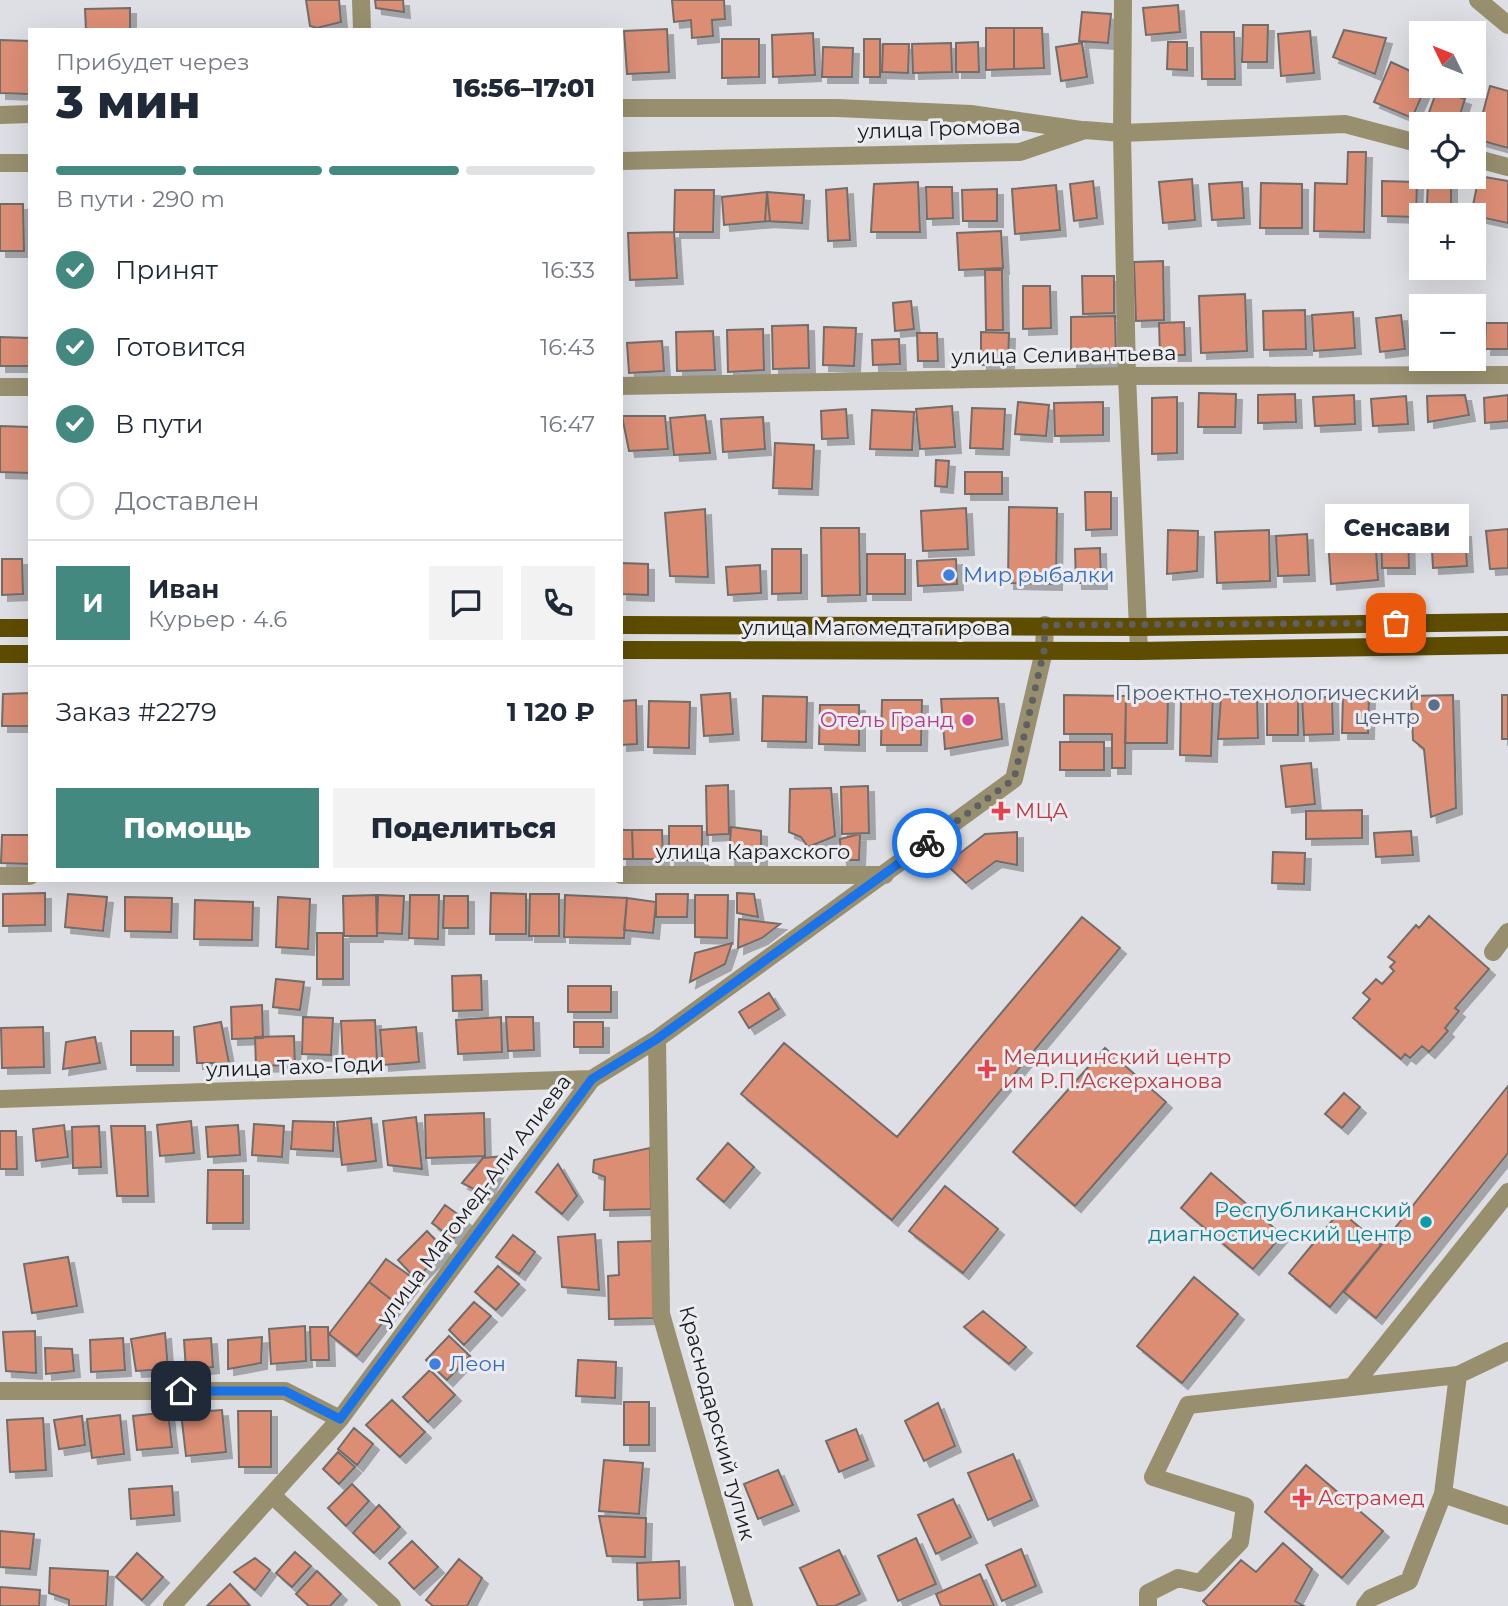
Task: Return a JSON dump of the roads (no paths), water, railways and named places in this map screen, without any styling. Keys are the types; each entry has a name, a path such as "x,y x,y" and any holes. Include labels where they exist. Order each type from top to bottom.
{"main road":[{"name":"улица Магомедтагирова","path":"623,625 1140,627 1508,622"},
{"path":"0,628 28,628"},
{"name":"улица Магомедтагирова","path":"623,650 1139,651 1508,645"},
{"path":"0,654 28,654"}],"street":[{"path":"361,0 362,28"},
{"path":"1123,0 1122,132 1127,376 1139,651"},
{"path":"1478,0 1508,25"},
{"path":"623,107 836,108 971,114 1085,130"},
{"path":"0,115 28,114"},
{"name":"улица Громова","path":"623,160 1020,152 1085,130 1122,132 1345,124 1409,141"},
{"path":"1486,161 1508,167"},
{"path":"0,163 28,163"},
{"name":"улица Селивантьева","path":"623,386 1127,376 1508,376"},
{"path":"0,387 28,387"},
{"name":"улица Магомед-Али Алиева","path":"172,1606 340,1419 592,1079 657,1039 1014,779 1044,651 1045,625"},
{"name":"улица Карахского","path":"623,875 885,875"},
{"path":"0,876 28,876"},
{"path":"1493,952 1508,932"},
{"name":"Краснодарский тупик","path":"657,1039 662,1314 744,1606"},
{"name":"улица Тахо-Годи","path":"0,1099 592,1079"},
{"path":"1352,1387 1508,1192"},
{"path":"1148,1606 1148,1593 1178,1578 1200,1583 1240,1542 1245,1506 1153,1477 1188,1405 1458,1375 1508,1351"},
{"path":"1365,1606 1371,1598 1409,1581 1443,1494 1458,1375"},
{"path":"0,1391 285,1391 340,1419"},
{"path":"1443,1494 1508,1517"},
{"path":"273,1496 391,1606"}],"place":[{"name":"Мир рыбалки","path":"949,575"},
{"name":"Сенсави","path":"1396,623"},
{"name":"Проектно-технологический центр","path":"1434,705"},
{"name":"Отель Гранд","path":"968,720"},
{"name":"МЦА","path":"1001,811"},
{"name":"Медицинский центр им Р.П.Аскерханова","path":"987,1069"},
{"name":"Республиканский диагностический центр","path":"1426,1222"},
{"name":"Леон","path":"435,1364"},
{"name":"Астрамед","path":"1302,1498"}]}
